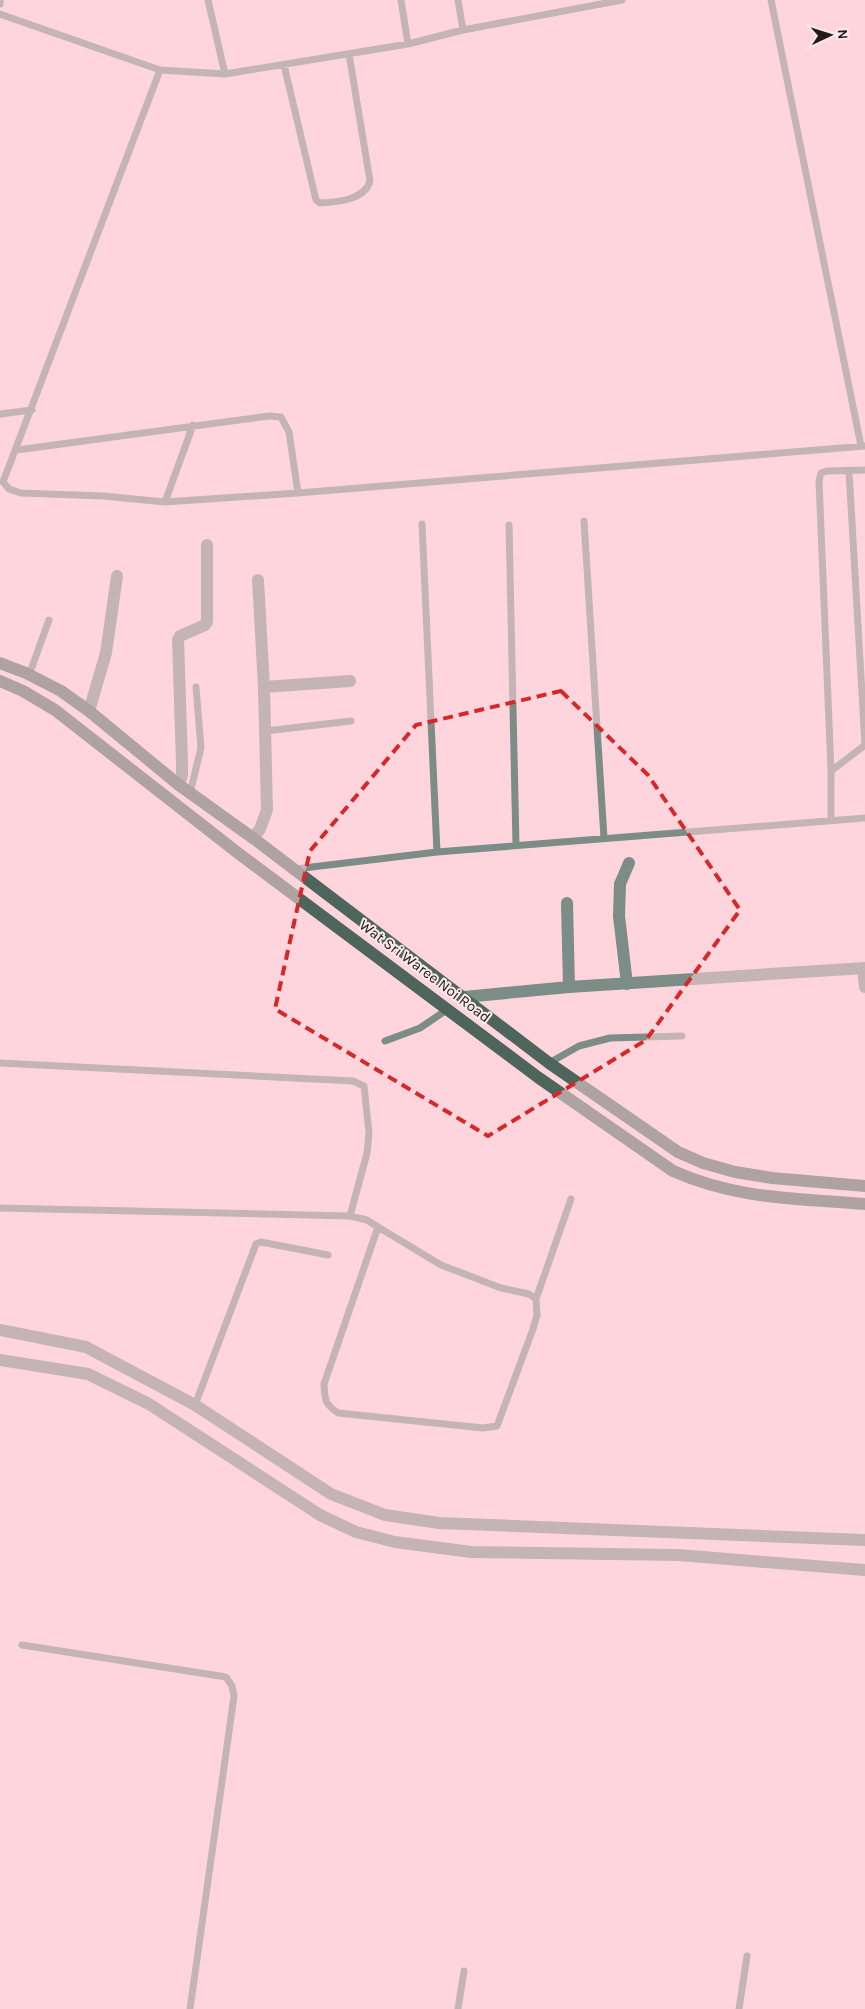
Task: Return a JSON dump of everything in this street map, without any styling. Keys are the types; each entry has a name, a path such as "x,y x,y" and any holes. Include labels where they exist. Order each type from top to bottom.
{"main road":[{"name":"Wat Sri Waree Noi Road","path":"0,663 61,691 89,711 178,785 253,838 549,1063 678,1152 703,1163 735,1172 772,1178 865,1186"},
{"name":"Wat Sri Waree Noi Road","path":"0,681 23,691 55,710 238,853 448,1008 539,1078 673,1171 697,1182 728,1191 768,1198 865,1204"}],"street":[{"path":"178,785 182,775 182,763 178,640 180,636 205,625 207,622 207,545"},
{"path":"89,711 106,653 117,576"},
{"path":"253,838 260,829 267,810 266,731 258,580"},
{"path":"264,687 350,681"},
{"path":"627,984 619,916 620,884 629,863"},
{"path":"568,902 570,987"},
{"path":"464,997 570,987 864,968 865,987"},
{"path":"0,1330 86,1347 195,1405 331,1494 385,1515 439,1523 865,1540"},
{"path":"0,1360 88,1374 149,1404 320,1515 356,1532 395,1542 471,1552 678,1555 865,1570"},
{"path":"678,1555 679,1532"}],"lane":[{"path":"208,0 225,74"},
{"path":"401,0 408,44"},
{"path":"458,0 463,30"},
{"path":"0,14 160,70 225,74 408,44 463,30 622,0"},
{"path":"160,70 17,450 3,482 9,489 21,493 103,496 165,502 298,493 863,446 771,0"},
{"path":"284,65 316,200 320,203 329,202 362,194 368,188 370,181 349,54"},
{"path":"0,414 32,410"},
{"path":"17,450 193,425 269,416 281,417 288,432 298,493"},
{"path":"165,502 193,425"},
{"path":"831,770 865,745 849,470"},
{"path":"831,820 831,770 819,481 821,473 827,471 865,470"},
{"path":"584,521 604,838"},
{"path":"422,524 437,852"},
{"path":"509,525 516,845"},
{"path":"29,675 49,620"},
{"path":"190,793 201,748 196,687"},
{"path":"266,731 351,721"},
{"path":"293,869 437,852 865,818"},
{"path":"385,1041 420,1028 448,1008"},
{"path":"549,1063 579,1046 610,1038 682,1036"},
{"path":"0,1063 360,1083 364,1086 369,1133 367,1153 350,1216"},
{"path":"378,1227 324,1384 327,1406 338,1413 483,1428 497,1426 537,1315 536,1299 571,1199"},
{"path":"0,1208 350,1216 367,1220 441,1265 501,1288 528,1294 536,1299"},
{"path":"195,1405 256,1244 261,1242 328,1255"},
{"path":"22,1645 226,1677 232,1686 234,1696 190,2009"},
{"path":"739,2009 747,1956"},
{"path":"458,2009 464,1971"}],"highlighted area":[{"path":"561,691 648,775 740,910 646,1040 488,1136 275,1009 310,851 416,725"}]}
